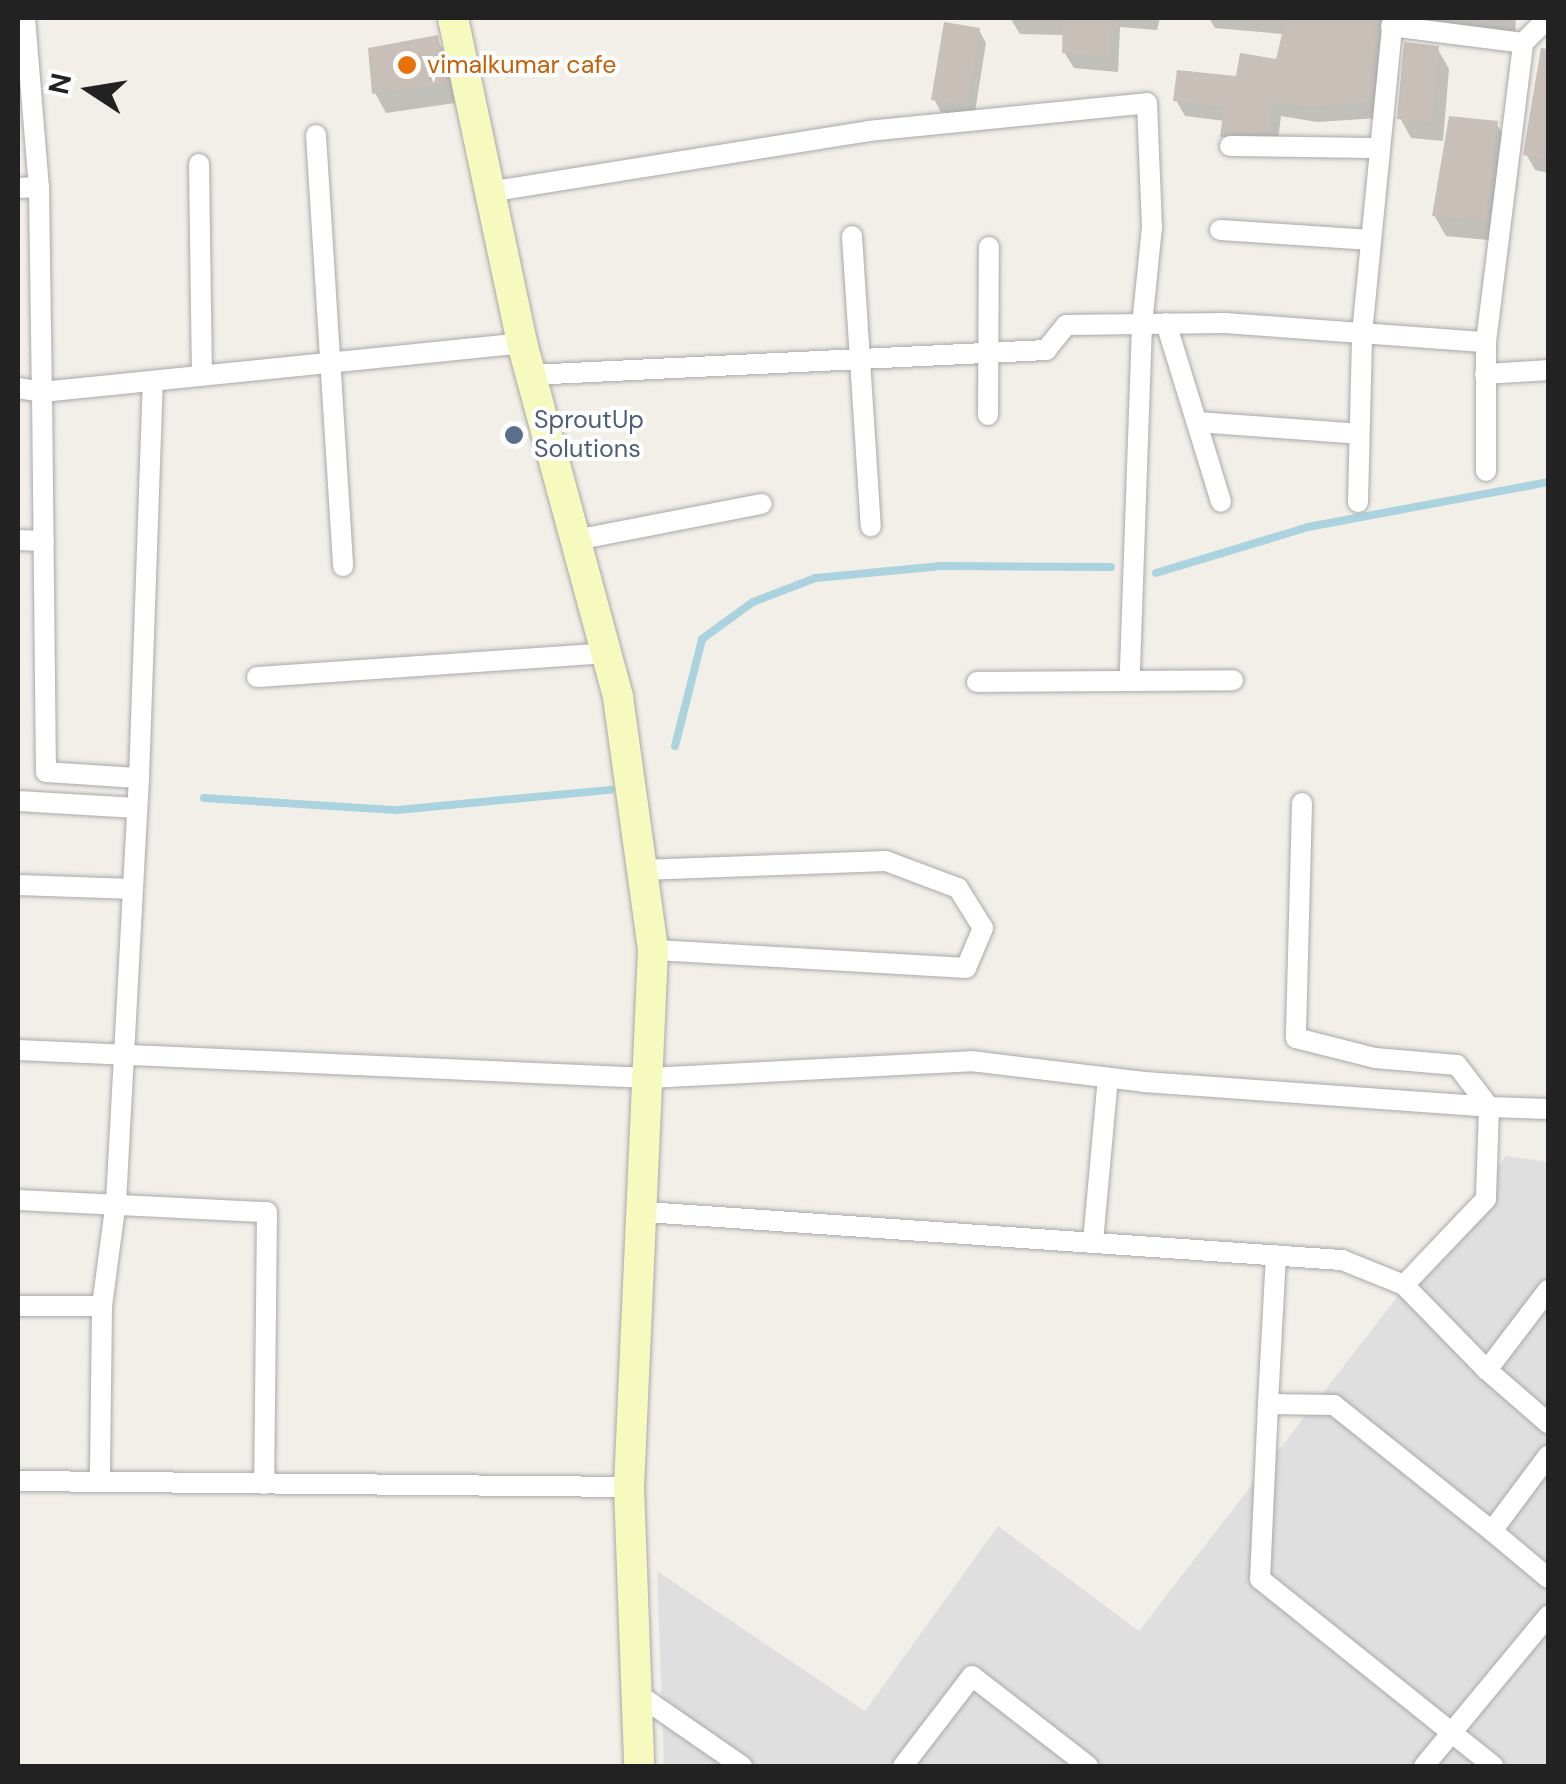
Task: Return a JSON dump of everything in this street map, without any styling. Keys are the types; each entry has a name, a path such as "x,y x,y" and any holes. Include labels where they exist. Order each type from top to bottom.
{"main road":[{"path":"453,18 522,343 608,654 653,950 646,1212 630,1487 639,1766"}],"street":[{"path":"25,18 40,188 46,772 138,778"},
{"path":"1486,470 1486,342 1523,43 1548,18"},
{"path":"1358,502 1362,334 1392,22 1523,43"},
{"path":"488,192 868,131 1147,103 1152,227 1142,325 1130,677"},
{"path":"316,135 343,566"},
{"path":"1230,146 1378,148"},
{"path":"200,164 202,376"},
{"path":"18,188 40,188"},
{"path":"1220,230 1370,240"},
{"path":"852,236 872,526"},
{"path":"988,247 988,415"},
{"path":"530,374 1046,350 1066,324 1166,323 1486,342"},
{"path":"1166,323 1222,502"},
{"path":"18,388 42,392 522,343"},
{"path":"1485,374 1548,370"},
{"path":"100,1482 102,1306 116,1201 126,1055 153,381"},
{"path":"1197,422 1359,434"},
{"path":"576,540 762,504"},
{"path":"18,540 44,541"},
{"path":"257,677 608,654"},
{"path":"977,682 1130,677 1233,680"},
{"path":"18,800 137,808"},
{"path":"1302,804 1296,1038 1375,1058 1457,1066 1489,1107 1486,1199 1404,1286"},
{"path":"642,870 886,860 958,888 983,928 966,968 653,950"},
{"path":"18,885 133,889"},
{"path":"18,1050 650,1078 971,1061 1108,1078 1548,1109"},
{"path":"1092,1242 1108,1078"},
{"path":"18,1200 116,1201 267,1212 264,1484"},
{"path":"646,1212 1342,1260 1404,1286 1487,1370 1548,1423"},
{"path":"1276,1255 1260,1578 1494,1766"},
{"path":"1487,1370 1548,1290"},
{"path":"18,1306 102,1306"},
{"path":"1268,1404 1334,1405 1548,1578"},
{"path":"1492,1530 1548,1456"},
{"path":"18,1482 630,1487"},
{"path":"1424,1766 1548,1616"},
{"path":"903,1766 972,1676 1088,1766"},
{"path":"636,1693 742,1766"}],"shaded area":[{"path":"1506,1156 1548,1162 1548,1766 664,1766 657,1571 865,1711 998,1526 1139,1631"}],"building":[{"path":"1063,18 1112,18 1110,57 1062,53"},
{"path":"1286,18 1379,18 1371,102 1307,107 1273,101 1268,133 1220,137 1224,107 1173,101 1177,70 1236,76 1240,53 1276,59"},
{"path":"944,22 980,28 967,106 931,100"},
{"name":"vimalkumar cafe","path":"438,35 446,83 372,94 368,48"},
{"path":"1404,42 1439,46 1432,122 1397,119"},
{"path":"1541,48 1548,49 1548,159 1523,155"},
{"path":"1449,116 1498,121 1487,221 1432,216"}],"waterway":[{"path":"1156,573 1308,527 1548,482"},
{"path":"675,746 702,639 753,602 816,578 941,566 1111,567"},
{"path":"204,798 397,810 610,790"}],"place":[{"name":"vimalkumar cafe","path":"407,65"},
{"name":"SproutUp Solutions","path":"514,435"}]}
